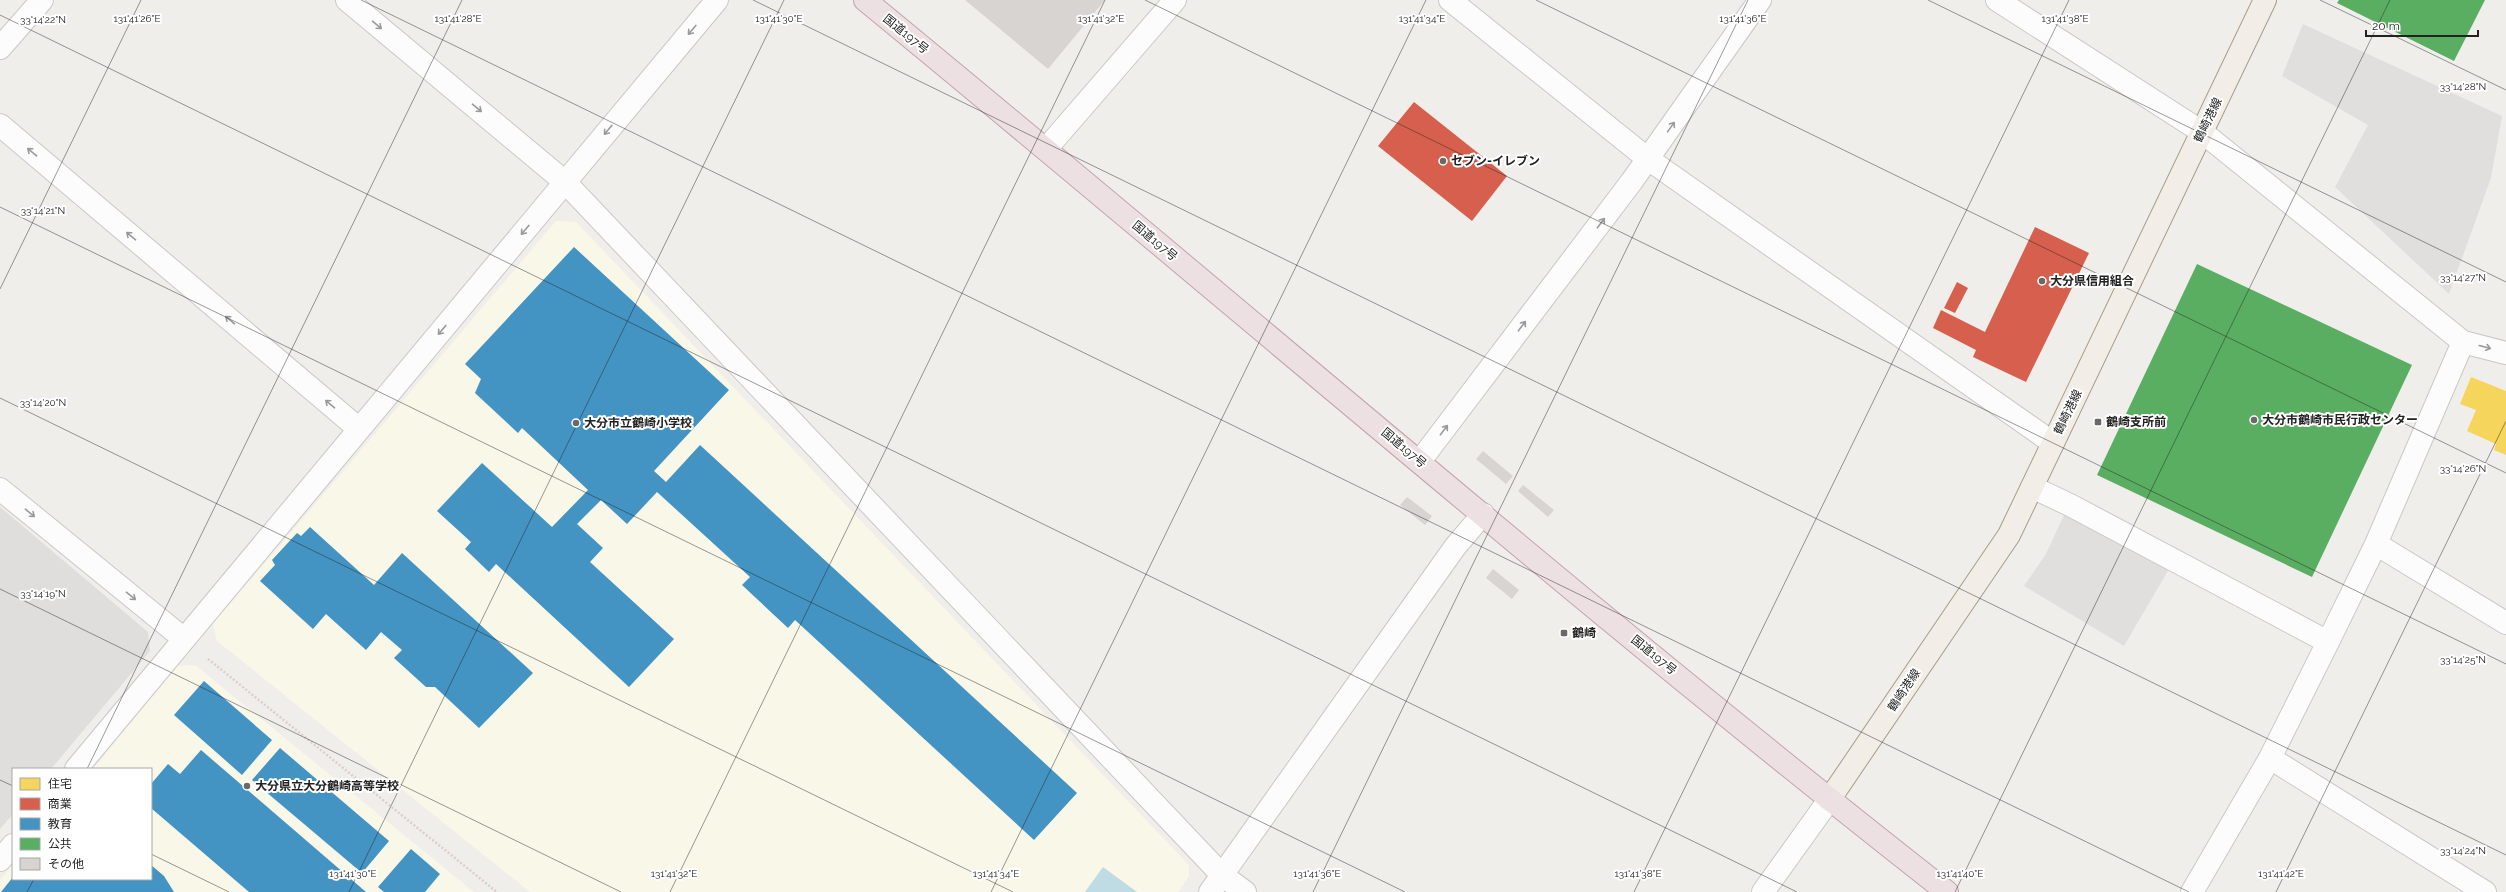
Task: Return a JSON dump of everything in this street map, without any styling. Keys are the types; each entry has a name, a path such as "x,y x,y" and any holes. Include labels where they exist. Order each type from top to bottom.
{"highway":[{"name":"国道197号","path":"865,0 1829,800 1947,892"}],"main road":[{"name":"鶴崎港線","path":"1829,800 2009,535 2265,0"}],"street":[{"path":"0,48 42,0"},
{"path":"347,0 565,182 1216,884 1245,892"},
{"path":"77,768 717,0"},
{"path":"1046,149 1175,0"},
{"path":"1450,0 1648,159 2053,443"},
{"path":"1420,461 1648,159 1760,0"},
{"path":"1997,0 2202,132 2463,342 2506,353"},
{"path":"0,125 359,429"},
{"path":"2192,892 2270,758 2328,642 2376,544 2463,342"},
{"path":"2032,487 2328,642"},
{"path":"0,489 184,640"},
{"path":"1216,884 1455,547 1483,514"},
{"path":"2376,544 2506,623"},
{"path":"2270,758 2485,892"},
{"path":"1763,892 1829,800"},
{"path":"0,860 12,846"}],"path":[{"path":"184,640 497,892"}],"shaded area":[{"path":"2303,24 2502,116 2491,178 2449,294 2335,187 2368,125 2282,76"},
{"name":"大分市立鶴崎小学校","path":"556,221 576,222 1189,865 1189,876 1178,892 530,892 217,641 213,624"},
{"path":"0,507 148,632 150,651 52,768 12,768 12,815 0,829"},
{"path":"2064,515 2169,569 2124,646 2024,586 2046,554"},
{"name":"大分県立大分鶴崎高等学校","path":"195,665 474,892 0,892 0,880 12,865 12,880 152,880 152,768 94,768 178,666"}],"water":[{"path":"1103,867 1137,892 1085,892"}],"building: 住宅":[{"path":"2471,377 2506,391 2506,455 2494,450 2496,444 2467,431 2476,410 2460,404"}],"building: 商業":[{"name":"セブン-イレブン","path":"1414,102 1507,176 1472,221 1378,146"},
{"name":"大分県信用組合","path":"2035,227 2089,253 2026,382 1973,357 1976,350 1933,328 1941,310 1985,332"},
{"path":"1957,282 1968,288 1955,313 1944,308"}],"building: 教育":[{"path":"574,247 729,390 654,471 666,482 700,445 1077,793 1034,840 795,620 788,628 742,585 750,577 657,492 627,524 601,500 577,524 603,548 590,562 674,639 629,687 496,564 489,572 465,549 471,542 437,511 482,463 552,527 588,490 522,428 518,433 475,393 481,379 465,364"},
{"path":"310,527 374,585 402,553 533,673 479,728 435,687 426,687 394,658 402,650 381,632 366,650 326,614 313,629 260,581 275,565 272,560 297,533 301,536"},
{"path":"204,681 272,740 242,775 174,715"},
{"path":"280,748 389,841 362,873 252,780"},
{"path":"201,750 366,892 249,892 152,809 152,783 168,764 180,774"},
{"path":"411,849 440,874 425,892 384,892 378,887"},
{"path":"152,866 164,876 174,892 1,892 12,878 12,880 152,880"}],"building: 公共":[{"path":"2339,0 2485,0 2454,61 2337,3"},
{"name":"大分市鶴崎市民行政センター","path":"2197,264 2412,365 2312,577 2097,475"}],"building: その他":[{"path":"965,0 1105,0 1048,69"},
{"path":"1483,451 1513,476 1506,484 1476,459"},
{"path":"1523,485 1554,510 1548,517 1518,491"},
{"path":"1407,497 1432,516 1425,525 1400,505"},
{"path":"1493,569 1519,590 1512,599 1486,578"}],"place":[{"name":"セブン-イレブン","path":"1443,161"},
{"name":"大分県信用組合","path":"2042,281"},
{"name":"大分市鶴崎市民行政センター","path":"2254,420"},
{"name":"鶴崎支所前","path":"2098,422"},
{"name":"大分市立鶴崎小学校","path":"576,423"},
{"name":"鶴崎","path":"1564,633"},
{"name":"大分県立大分鶴崎高等学校","path":"247,786"}]}
